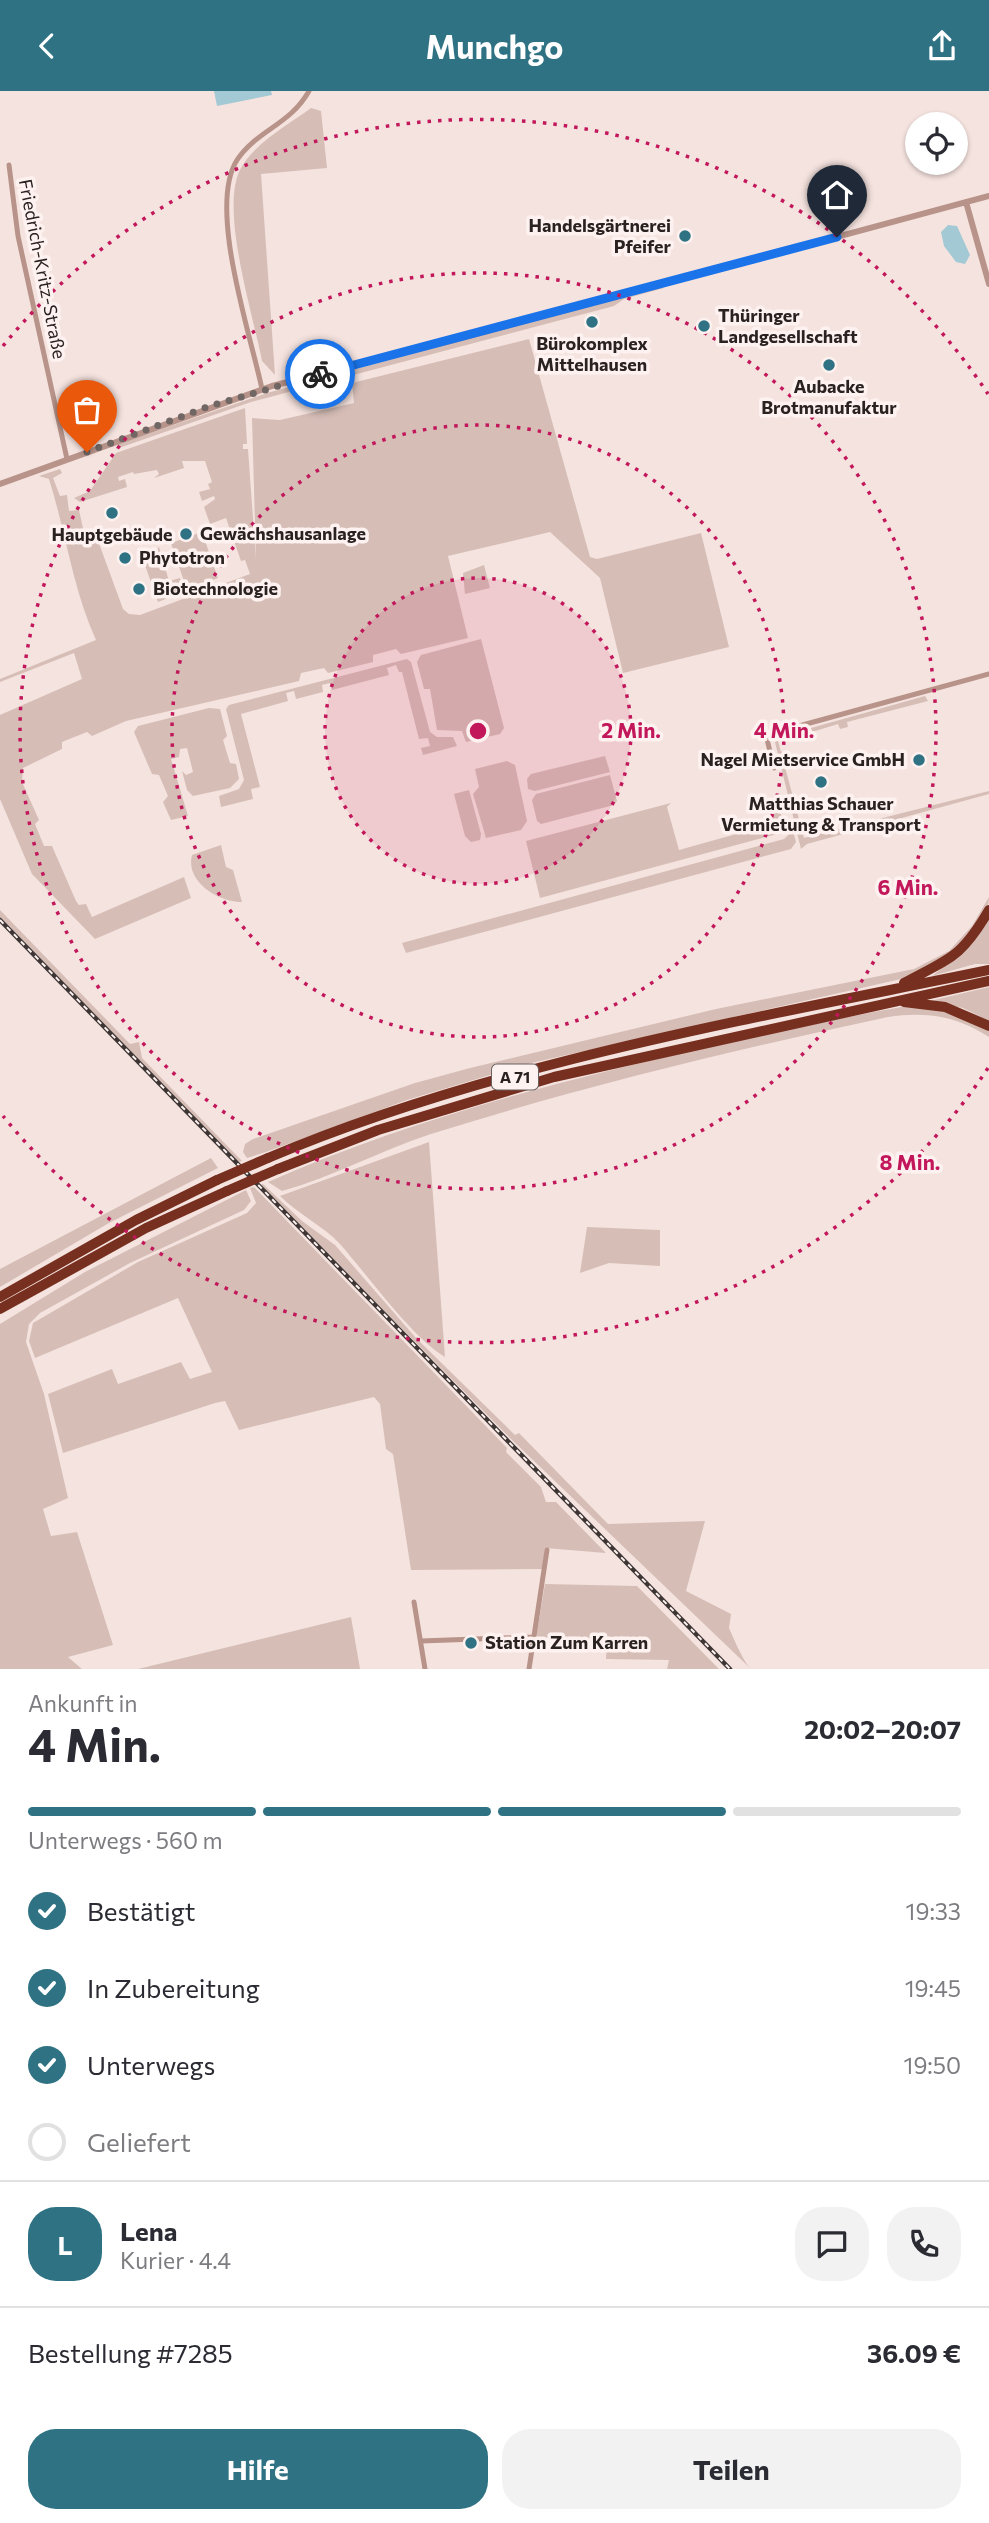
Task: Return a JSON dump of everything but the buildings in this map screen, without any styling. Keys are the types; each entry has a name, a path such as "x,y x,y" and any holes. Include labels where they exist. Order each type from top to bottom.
{"highway":[{"path":"893,995 950,959 970,940 989,910"},
{"name":"A 71","path":"0,1309 146,1228 278,1169 377,1131 554,1077 989,970"},
{"name":"A 71","path":"0,1297 136,1220 217,1180 366,1122 502,1080 661,1040 893,995 989,981"},
{"path":"893,995 946,1007 970,1015 989,1026"}],"street":[{"path":"262,389 245,327 226,215 228,180 236,162 249,145 290,118 309,91"},
{"name":"Friedrich-Kritz-Straße","path":"9,165 24,267 67,460"},
{"path":"0,484 262,389 989,196"},
{"path":"966,202 989,284"},
{"path":"774,768 766,735 989,674"},
{"path":"529,1669 547,1550"},
{"path":"414,1602 425,1669"},
{"path":"421,1641 534,1637"}],"shaded area":[{"path":"311,108 321,111 327,168 261,174 275,375 262,361 240,265 234,190 239,172 252,153"},
{"path":"664,288 624,299 614,306 251,402 116,449 118,444 267,393"},
{"path":"529,339 590,557 597,559 701,533 729,647 623,673 600,578 550,532 448,556 468,638 401,654 396,649 373,655 373,662 328,673 324,668 301,673 299,681 126,721 92,736 87,732 62,742 62,749 23,768 22,782 39,820 35,824 44,846 52,846 76,901 79,905 86,904 92,917 184,877 191,898 95,939 32,874 0,799 0,715 82,679 74,653 0,682 0,679 96,640 81,601 49,479 39,476 60,469 62,473 53,478 60,496 67,495 69,511 79,510 86,542 97,538 123,609 129,614 140,615 250,574 245,560 241,561 226,518 210,524 204,507 215,499 214,496 202,501 199,492 210,489 208,484 212,482 205,461 182,461 184,468 154,478 159,474 157,470 133,472 118,477 119,481 125,479 127,487 80,502 74,498 90,491 116,453 245,408 247,444 243,444 243,449 248,449 256,560 252,418 280,420 354,403 352,383"},
{"path":"202,532 218,578 187,590 171,543"},
{"path":"159,547 169,581 180,578 185,591 158,602 141,554 149,554"},
{"path":"484,565 490,588 465,594 463,573"},
{"path":"481,639 504,728 500,734 466,742 462,731 437,730 430,689 424,689 417,662 421,655"},
{"path":"407,659 411,662 430,732 437,737 453,737 457,746 423,755 421,748 430,746 428,738 419,739 402,672 399,672 396,665 387,668 389,675 332,690 330,683 322,685 323,692 296,699 294,691 286,693 288,701 241,714 260,787 251,789 253,799 221,807 219,796 239,789 244,780 226,709 229,705"},
{"path":"925,696 928,701 847,722 848,727 840,729 838,724 812,732 811,728"},
{"path":"209,708 220,709 227,736 223,740 230,763 236,764 239,779 230,788 193,796 187,790 182,771 186,775 193,772 187,748 180,749 179,757 171,759 188,816 171,820 163,802 168,796 159,775 152,774 134,732 138,726"},
{"path":"804,730 805,734 778,741 804,838 989,791 989,794 807,844 801,849 775,742 779,737"},
{"path":"605,756 610,772 535,791 528,789 527,779 531,774"},
{"path":"507,761 515,765 527,821 521,830 486,838 473,794 479,787 475,769"},
{"path":"610,775 617,801 614,805 541,824 537,821 532,800 536,794"},
{"path":"469,790 481,834 480,840 471,842 465,836 454,794"},
{"path":"671,803 667,807 679,850 765,826 774,810 781,814 783,828 777,834 540,898 526,841"},
{"path":"793,831 796,842 791,849 406,953 402,943 784,839"},
{"path":"221,845 226,867 233,870 242,902 214,894 199,882 194,874 192,855"},
{"path":"989,897 987,910 971,933 946,954 910,977 527,1064 407,1100 247,1158 243,1152 245,1144 253,1139 415,1083 470,1068 716,1009 914,969 949,951 972,926"},
{"path":"0,910 130,1044 139,1042 142,1058 242,1161 238,1162 0,917"},
{"path":"989,918 989,964 975,964 932,976 966,950"},
{"path":"989,987 989,1021 963,1008 930,1001"},
{"path":"907,1006 939,1008 989,1028 989,1037 965,1024 940,1017 888,1017 715,1056 544,1101 431,1134 282,1191 268,1182 375,1139 486,1103 714,1046"},
{"path":"429,1142 445,1357 404,1320 339,1243 280,1196"},
{"path":"211,1158 218,1168 109,1223 0,1287 0,1269"},
{"path":"263,1184 302,1221 335,1245 416,1338 515,1435 519,1433 608,1524 705,1521 686,1591 731,1614 729,1628 751,1669 511,1439 260,1185"},
{"path":"254,1187 507,1448 506,1452 541,1487 546,1502 556,1502 606,1553 545,1548 542,1569 411,1570 393,1454 386,1449 380,1404 374,1397 239,1430 225,1401 63,1453 48,1394 112,1369 118,1384 181,1362 190,1379 212,1372 178,1298 35,1358 29,1341 33,1323 138,1262 247,1213 256,1203 250,1188"},
{"path":"246,1190 251,1201 244,1210 130,1263 40,1313 29,1324 26,1342 44,1394 68,1498 43,1509 51,1536 77,1532 113,1645 68,1657 82,1669 0,1669 0,1324 85,1272"},
{"path":"587,1227 660,1230 660,1266 609,1263 580,1273"},
{"path":"545,1584 637,1586 719,1669 667,1669 669,1660 606,1659 607,1643 536,1637"},
{"path":"351,1617 360,1669 138,1669"}],"water":[{"path":"214,91 271,91 272,95 217,106"},
{"path":"948,225 957,226 970,255 965,264 956,262 944,246 941,232"}],"railway":[{"path":"0,920 730,1669"}],"way so far":[{"path":"87,452 187,417 210,406 320,374"}],"place":[{"name":"Handelsgärtnerei Pfeifer","path":"685,236"},
{"name":"Bürokomplex Mittelhausen","path":"592,322"},
{"name":"Thüringer Landgesellschaft","path":"704,326"},
{"name":"Aubacke Brotmanufaktur","path":"829,365"},
{"name":"Hauptgebäude","path":"112,513"},
{"name":"Gewächshausanlage","path":"186,534"},
{"name":"Phytotron","path":"125,558"},
{"name":"Biotechnologie","path":"139,589"},
{"name":"Nagel Mietservice GmbH","path":"919,760"},
{"name":"Matthias Schauer Vermietung & Transport","path":"821,782"},
{"name":"Station Zum Karren","path":"471,1643"}],"route":[{"path":"320,374 454,341 837,237"}]}
